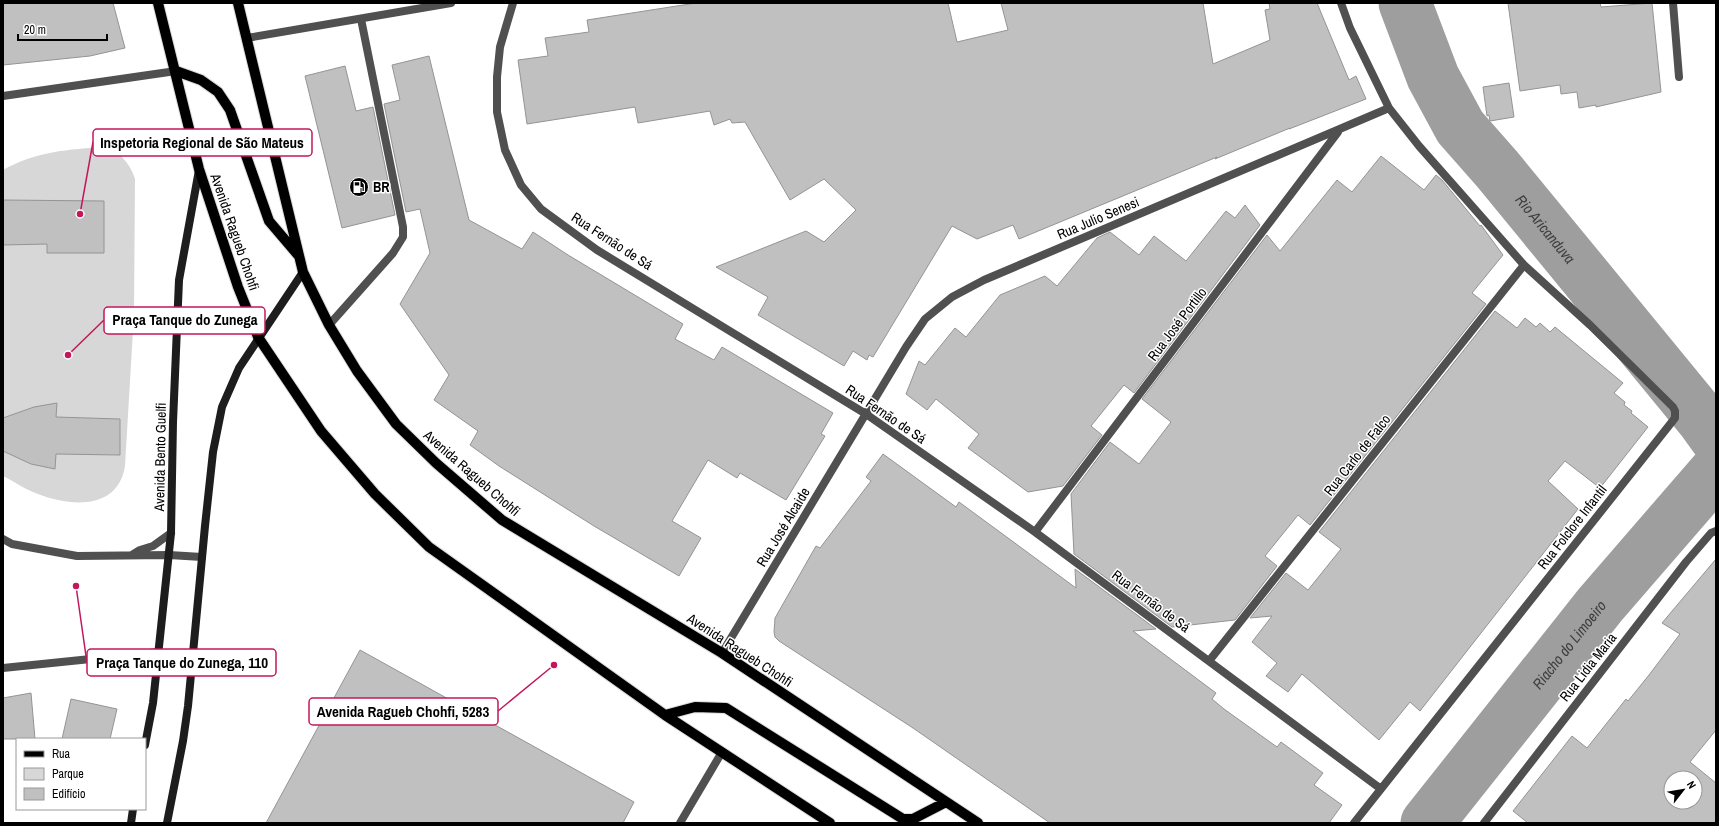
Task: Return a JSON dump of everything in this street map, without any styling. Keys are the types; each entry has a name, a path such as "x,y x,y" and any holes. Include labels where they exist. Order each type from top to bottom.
{"main road":[{"name":"Avenida Ragueb Chohfi","path":"158,3 199,169 238,287 258,337 320,431 374,494 429,547 665,715 830,823"},
{"name":"Avenida Ragueb Chohfi","path":"238,3 303,272 329,325 357,371 396,424 436,464 502,520 722,653 978,823"},
{"path":"176,71 201,80 218,92 230,110 269,221 299,257"},
{"name":"Avenida Bento Guelfi","path":"146,740 153,703 171,533 173,422 179,280 199,169"},
{"path":"167,823 187,713 214,452 222,407 239,368 258,337 303,272"},
{"path":"665,715 695,707 726,708 903,819 913,820 946,802"},
{"path":"131,823 133,810"}],"street":[{"path":"247,38 451,3"},
{"name":"Rua Fernão de Sá","path":"513,3 500,47 497,77 497,112 505,150 521,185 541,209 597,250 866,414 1035,532 1381,789"},
{"name":"Rua Folclore Infantil","path":"1341,3 1350,28 1389,108 1419,146 1524,265 1590,325 1673,407 1675,411 1675,418 1354,823"},
{"path":"1673,3 1679,78"},
{"path":"329,325 393,253 403,237 403,227 360,19"},
{"path":"3,96 176,71"},
{"name":"Rua Julio Senesi","path":"866,414 906,347 925,319 952,297 984,280 1338,131 1389,108"},
{"name":"Rua José Portillo","path":"1035,532 1338,131"},
{"name":"Rua Carlo de Falco","path":"1209,661 1524,265"},
{"name":"Rua José Alcaide","path":"722,653 866,414"},
{"name":"Rua Lidia Maria","path":"1484,823 1686,562 1711,533 1716,531"},
{"path":"129,556 140,550 154,546 171,533"},
{"path":"3,539 12,544 77,556 169,555 202,557"},
{"path":"3,668 159,652"},
{"path":"680,823 722,752"}],"green space":[{"path":"105,147 115,151 124,159 131,169 135,179 134,313 125,466 121,480 113,491 103,498 91,501 65,501 34,492 3,476 3,170 27,159 52,152"}],"building":[{"path":"3,3 113,3 125,48 90,56 3,65"},
{"path":"696,3 948,3 957,42 1008,30 1001,3 1203,3 1213,64 1270,40 1265,10 1270,9 1269,3 1317,3 1349,80 1356,76 1366,99 1215,159 1217,157 1019,239 1013,225 977,239 952,226 873,357 869,355 867,360 853,351 844,366 758,315 768,297 716,267 806,231 824,242 856,210 824,179 790,200 745,122 732,123 730,119 714,125 710,111 638,123 635,107 527,124 518,60 548,56 545,38 589,32 587,20"},
{"path":"1508,3 1600,3 1601,7 1652,3 1661,92 1596,107 1596,105 1579,108 1577,92 1561,94 1560,85 1520,91"},
{"path":"429,56 469,220 522,249 533,232 568,255 683,324 675,339 714,360 722,347 833,413 821,434 825,436 786,500 740,473 737,478 708,460 672,521 701,538 679,576 594,526 499,466 470,445 478,431 434,400 449,375 400,304 430,253 420,209 406,212 384,104 400,100 392,65"},
{"path":"345,66 356,111 373,107 395,215 342,228 305,76"},
{"path":"1509,83 1514,117 1490,121 1489,115 1487,116 1483,87"},
{"path":"1381,156 1424,190 1436,175 1442,180 1480,226 1481,225 1503,255 1472,293 1486,304 1310,525 1298,515 1265,556 1277,566 1235,620 1172,627 1074,554 1071,494 1110,442 1139,464 1171,422 1142,399 1267,235 1280,251 1337,180 1352,192"},
{"path":"3,200 104,201 104,253 47,253 47,244 3,245"},
{"path":"1245,205 1260,225 1134,393 1124,385 1091,426 1102,435 1063,486 1028,492 968,448 979,434 936,399 927,410 906,394 919,361 925,365 955,328 966,337 1000,295 1045,276 1057,286 1097,238 1110,232 1139,255 1154,236 1186,261 1226,211 1235,218"},
{"path":"1495,311 1517,328 1525,318 1536,327 1540,323 1550,332 1555,327 1623,383 1614,393 1625,402 1624,405 1632,411 1631,413 1648,427 1600,488 1565,461 1548,481 1578,509 1420,711 1410,702 1379,740 1302,674 1288,692 1266,676 1277,663 1252,642 1272,616 1250,618 1286,573 1308,590 1341,549 1319,532"},
{"path":"57,403 56,417 120,419 120,455 56,454 55,469 31,464 3,451 3,418 34,407"},
{"path":"883,454 956,507 959,502 1076,588 1075,569 1156,629 1133,631 1216,693 1212,699 1224,709 1277,747 1281,742 1323,773 1314,785 1342,805 1329,823 1050,823 913,728 779,641 775,637 774,632 775,618 816,546 820,548 871,481 866,477"},
{"path":"1716,559 1716,730 1690,762 1700,770 1663,770 1663,810 1703,810 1703,772 1716,783 1716,823 1528,823 1513,811 1572,736 1587,748 1626,699 1628,701 1680,634 1662,623"},
{"path":"360,650 634,802 623,823 266,823"},
{"path":"31,693 35,738 3,739 3,698"},
{"path":"71,699 117,709 110,738 62,738"}],"waterway":[{"name":"Rio Aricanduva","path":"1405,3 1433,77 1460,127 1497,169 1703,420 1716,438"},
{"name":"Riacho do Limoeiro","path":"1427,823 1600,605 1716,471"}],"place":[{"name":"BR","path":"359,187"},
{"name":"Inspetoria Regional de São Mateus","path":"80,214"},
{"name":"Praça Tanque do Zunega","path":"68,355"},
{"name":"Praça Tanque do Zunega, 110","path":"76,586"},
{"name":"Avenida Ragueb Chohfi, 5283","path":"554,665"}]}
